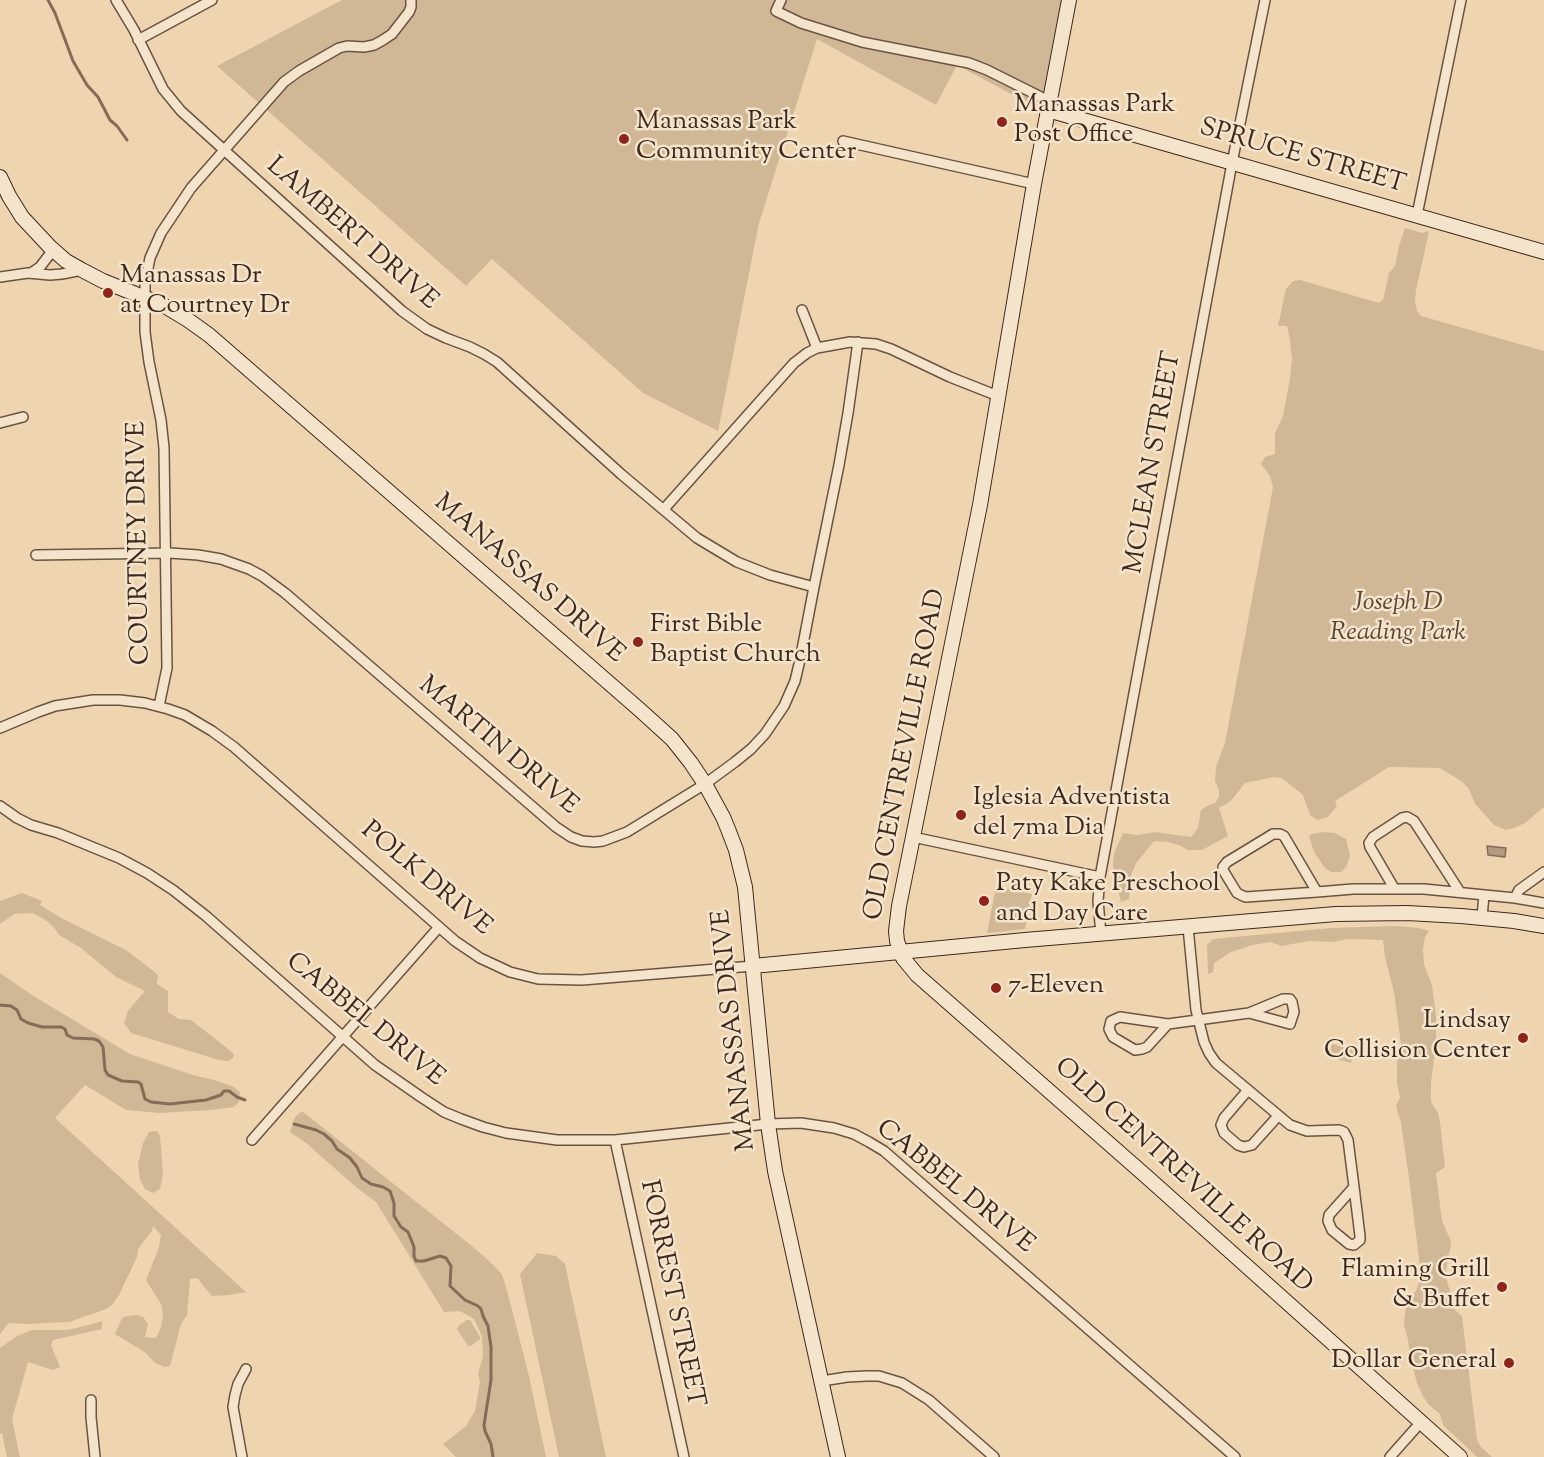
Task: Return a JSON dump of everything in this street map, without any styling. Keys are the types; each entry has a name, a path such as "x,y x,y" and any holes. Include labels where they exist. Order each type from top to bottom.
{"main road":[{"name":"OLD CENTREVILLE ROAD","path":"1069,0 1034,184 980,505 897,920 897,941 907,964 917,975 1460,1457"},
{"name":"SPRUCE STREET","path":"1048,106 1232,163 1544,252"},
{"name":"MANASSAS DRIVE","path":"0,177 22,217 53,250 82,270 163,305 209,335 640,710 672,740 705,784 723,817 740,862 746,894 768,1124 775,1172 838,1457"},
{"name":"POLK DRIVE","path":"753,966 900,951 1336,914 1407,913 1482,917 1544,926"}],"street":[{"name":"LAMBERT DRIVE","path":"116,0 163,89 174,104 223,151 402,311 427,329 470,347 497,362 621,474 697,538 737,562 770,575 814,587"},
{"path":"138,39 212,0"},
{"name":"COURTNEY DRIVE","path":"159,706 166,668 166,553 162,420 146,341 146,272 153,250 161,233 190,188 284,82 339,48 364,47 384,40 409,12 411,0"},
{"name":"SPRUCE STREET","path":"781,0 776,11 801,23 862,42 969,63 987,70 1048,106"},
{"name":"MCLEAN STREET","path":"1101,934 1098,901 1100,878 1232,163 1265,0"},
{"path":"1417,215 1461,0"},
{"path":"843,141 1034,184"},
{"path":"0,277 37,270 53,250"},
{"path":"28,273 50,275 82,270"},
{"path":"802,310 817,348"},
{"path":"664,509 794,363 817,348 842,342 876,344 998,396"},
{"name":"MARTIN DRIVE","path":"36,555 166,553 198,555 222,559 262,576 285,593 556,827 576,839 594,842 620,835 705,784 751,749 771,726 784,706 798,671 839,465 858,342"},
{"path":"0,423 22,417"},
{"name":"POLK DRIVE","path":"0,728 46,709 83,700 120,700 159,706 194,720 234,747 439,927 490,964 510,972 538,979 582,981 753,966"},
{"name":"CABBEL DRIVE","path":"0,806 31,825 58,832 119,858 173,890 206,916 375,1065 428,1102 461,1119 506,1133 557,1140 615,1140 768,1124 801,1123 834,1128 854,1134 884,1151 1235,1457"},
{"path":"1394,888 1369,843 1373,837 1407,817 1414,821 1460,892"},
{"path":"1317,892 1284,836 1280,834 1273,834 1227,862 1223,867 1237,893 1246,897 1394,888 1460,892 1544,903"},
{"path":"913,837 1100,878"},
{"path":"1515,898 1519,890 1544,872"},
{"path":"1482,917 1484,895"},
{"path":"252,1140 439,927"},
{"path":"1188,927 1198,1021 1209,1053 1216,1062 1290,1125 1307,1131 1339,1130 1344,1132 1348,1140 1354,1187 1360,1236 1360,1240 1353,1245 1332,1230 1328,1221 1329,1215 1354,1187"},
{"path":"1168,1024 1147,1047 1142,1049 1131,1048 1113,1037 1109,1029 1112,1021 1120,1017 1168,1024 1198,1021 1249,1013 1283,999 1290,999 1294,1012 1290,1024 1249,1013"},
{"path":"1248,1090 1224,1118 1221,1125 1224,1133 1238,1145 1244,1147 1252,1144 1278,1116"},
{"name":"FORREST STREET","path":"615,1140 684,1457"},
{"path":"242,1457 233,1407 234,1395 246,1369"},
{"path":"822,1382 846,1377 879,1376 902,1383 929,1400 994,1457"},
{"path":"91,1400 96,1457"},
{"path":"1390,1457 1421,1422"}],"green space":[{"path":"342,0 1063,0 1041,110 957,65 936,105 817,39 759,223 718,431 643,393 492,259 466,286 217,66"},
{"name":"Joseph D Reading Park","path":"1405,228 1423,233 1429,232 1416,290 1415,301 1417,311 1421,316 1544,351 1544,807 1525,823 1506,830 1494,825 1475,804 1469,789 1461,781 1440,768 1389,767 1335,801 1337,806 1328,817 1317,820 1310,815 1303,795 1282,778 1274,777 1245,783 1231,801 1219,808 1228,836 1202,850 1188,850 1168,842 1154,841 1137,862 1131,875 1129,899 1121,902 1113,866 1114,853 1123,833 1137,835 1155,832 1191,837 1198,828 1201,810 1215,803 1219,797 1215,781 1216,767 1225,743 1273,487 1270,476 1261,464 1265,457 1275,454 1275,433 1283,416 1290,378 1292,359 1287,326 1278,326 1286,289 1293,281 1300,280 1379,303 1383,300 1389,273 1395,266"},
{"path":"1322,832 1335,833 1346,839 1350,856 1346,867 1341,872 1331,872 1325,868 1314,852 1309,836"},
{"path":"996,887 1032,894 1025,929 987,933"},
{"path":"22,893 42,901 40,905 61,918 126,950 152,970 158,975 157,984 168,991 168,1012 179,1019 191,1020 234,1054 233,1058 228,1061 219,1060 131,1033 124,1023 128,1011 145,991 116,977 81,948 59,935 47,921 33,913 14,914 0,924 0,901"},
{"path":"1395,926 1429,931 1425,937 1423,949 1424,964 1432,985 1436,1016 1431,1102 1438,1113 1440,1122 1445,1167 1436,1173 1442,1221 1451,1245 1445,1274 1452,1306 1462,1316 1477,1440 1492,1457 1477,1457 1443,1425 1440,1414 1428,1404 1423,1396 1411,1360 1404,1324 1406,1305 1417,1289 1421,1275 1401,1123 1396,1106 1400,1097 1397,1062 1401,1044 1394,992 1383,940 1348,939 1333,942 1309,941 1281,946 1271,942 1253,945 1231,952 1214,963 1213,972 1208,974 1207,945 1213,939 1331,928"},
{"path":"0,973 130,1054 214,1080 234,1087 240,1092 239,1102 234,1107 160,1113 126,1110 85,1085 55,1118 246,1292 212,1296 197,1278 190,1279 187,1315 181,1324 170,1366 165,1367 155,1363 146,1353 115,1334 122,1318 127,1316 143,1317 148,1324 145,1337 156,1338 161,1327 163,1315 161,1304 146,1280 159,1247 161,1235 153,1226 152,1231 138,1249 137,1257 112,1305 69,1322 9,1323 0,1334"},
{"path":"1332,1044 1354,1050 1351,1063 1328,1057"},
{"path":"302,1111 473,1247 502,1274 529,1376 546,1457 456,1457 443,1444 466,1426 475,1411 480,1382 478,1374 483,1356 482,1336 474,1319 460,1311 444,1312 376,1202 290,1132 295,1117"},
{"path":"157,1131 160,1136 163,1173 160,1189 153,1193 145,1189 140,1180 138,1164 143,1143 149,1132"},
{"path":"537,1253 556,1256 565,1264 606,1457 559,1457 520,1274"},
{"path":"470,1320 480,1337 471,1346 468,1346 457,1329"},
{"path":"102,1321 102,1329 53,1340 51,1345 60,1367 53,1370 28,1362 12,1419 20,1457 7,1457 2,1433 0,1434 0,1348 17,1336 32,1330 67,1330"}],"shaded area":[{"path":"1487,846 1506,848 1505,857 1488,855"}],"waterway":[{"path":"48,0 73,61 87,85 98,97 110,120 127,140"},
{"path":"0,1005 11,1006 17,1010 21,1019 28,1023 42,1027 61,1027 65,1029 67,1035 73,1038 99,1041 103,1047 105,1070 108,1075 122,1081 138,1082 141,1084 145,1099 151,1102 170,1104 206,1100 221,1095 224,1091 229,1091 245,1100"},
{"path":"294,1124 324,1134 337,1149 350,1158 362,1178 390,1191 394,1203 394,1216 401,1227 408,1232 416,1261 440,1256 446,1258 451,1266 450,1286 465,1300 481,1309 488,1326 491,1347 491,1380 484,1425 493,1457"}],"place":[{"name":"Manassas Park Post Office","path":"1002,122"},
{"name":"Manassas Park Community Center","path":"624,139"},
{"name":"Manassas Dr at Courtney Dr","path":"108,293"},
{"name":"First Bible Baptist Church","path":"638,642"},
{"name":"Iglesia Adventista del 7ma Dia","path":"961,815"},
{"name":"Paty Kake Preschool and Day Care","path":"984,901"},
{"name":"7-Eleven","path":"996,988"},
{"name":"Lindsay Collision Center","path":"1523,1038"},
{"name":"Flaming Grill & Buffet","path":"1502,1287"},
{"name":"Dollar General","path":"1509,1363"}]}
